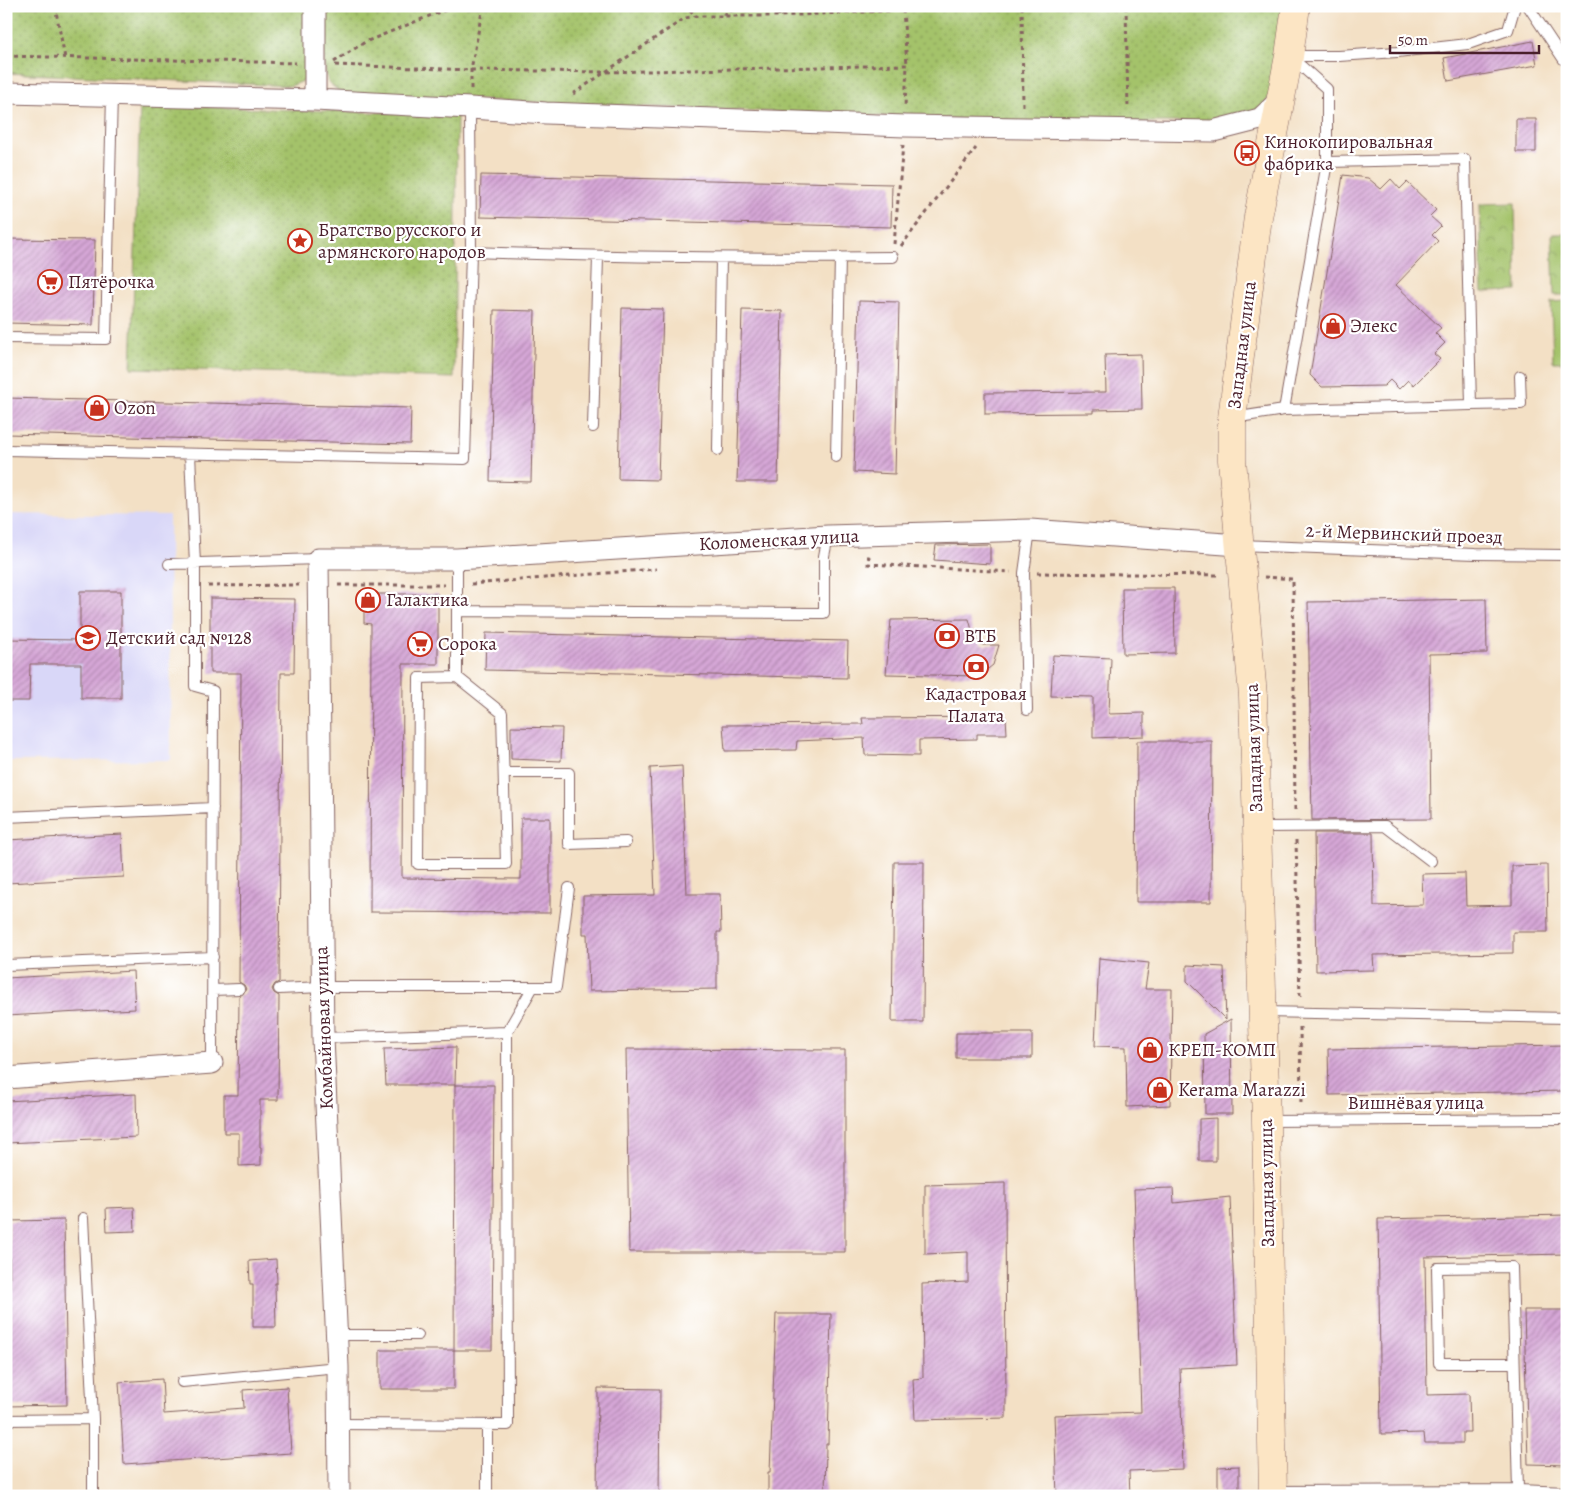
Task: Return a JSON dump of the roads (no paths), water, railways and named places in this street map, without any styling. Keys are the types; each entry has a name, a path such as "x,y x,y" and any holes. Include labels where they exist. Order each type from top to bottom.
{"street":[{"path":"315,6 315,100"},
{"name":"Западная улица","path":"1273,1493 1258,827 1253,696 1232,460 1232,418 1258,217 1290,56 1296,6"},
{"path":"6,93 315,100 546,113 904,126 1128,128 1213,131 1260,120 1281,99"},
{"name":"Коломенская улица","path":"318,559 457,559 828,536 1030,530 1239,545"},
{"name":"Комбайновая улица","path":"318,559 322,1038 338,1368 339,1496"},
{"path":"6,1078 212,1063"}],"lane":[{"path":"1290,56 1339,56 1468,44 1508,30 1515,6"},
{"path":"1528,6 1564,60 1567,60"},
{"path":"1284,410 1327,162 1326,89 1290,56"},
{"path":"6,338 106,339 112,95"},
{"path":"6,450 465,459 470,252 470,108"},
{"path":"1327,162 1465,159 1471,405"},
{"path":"470,252 598,257 893,257"},
{"path":"593,427 598,257"},
{"path":"836,457 840,257"},
{"path":"718,450 721,258"},
{"path":"1232,418 1284,410 1521,404 1520,376"},
{"path":"190,454 195,564 195,686 213,691 212,1063"},
{"path":"1027,710 1024,573 1030,530"},
{"path":"458,611 824,613 824,556 828,536"},
{"name":"2-й Мервинский проезд","path":"1239,545 1475,554 1567,555"},
{"path":"169,564 318,559"},
{"path":"457,559 457,677"},
{"path":"457,677 502,713 504,773 506,864 418,864 419,678 457,677"},
{"path":"504,773 569,773 569,844 626,842"},
{"path":"6,817 213,808"},
{"path":"1258,827 1385,826 1431,861"},
{"path":"279,989 322,987 556,986 569,888"},
{"path":"6,965 213,958"},
{"path":"339,1424 508,1425 507,1032 533,987"},
{"path":"213,990 239,989"},
{"path":"1262,1012 1567,1018"},
{"path":"322,1038 507,1032"},
{"name":"Вишнёвая улица","path":"1266,1121 1567,1119"},
{"path":"83,1218 93,1419 93,1496"},
{"path":"1514,1363 1439,1363 1437,1268 1512,1267 1518,1490"},
{"path":"336,1335 418,1335"},
{"path":"182,1382 338,1368"},
{"path":"6,1420 93,1419"},
{"path":"487,1425 487,1496"},
{"path":"1273,1493 1518,1490 1567,1492"}],"place":[{"name":"Кинокопировальная фабрика","path":"1247,153"},
{"name":"Братство русского и армянского народов","path":"300,241"},
{"name":"Пятёрочка","path":"50,282"},
{"name":"Элекс","path":"1333,326"},
{"name":"Ozon","path":"97,408"},
{"name":"Галактика","path":"368,600"},
{"name":"ВТБ","path":"947,636"},
{"name":"Детский сад №128","path":"88,638"},
{"name":"Сорока","path":"420,644"},
{"name":"Кадастровая Палата","path":"976,667"},
{"name":"КРЕП-КОМП","path":"1150,1050"},
{"name":"Kerama Marazzi","path":"1160,1090"}]}
